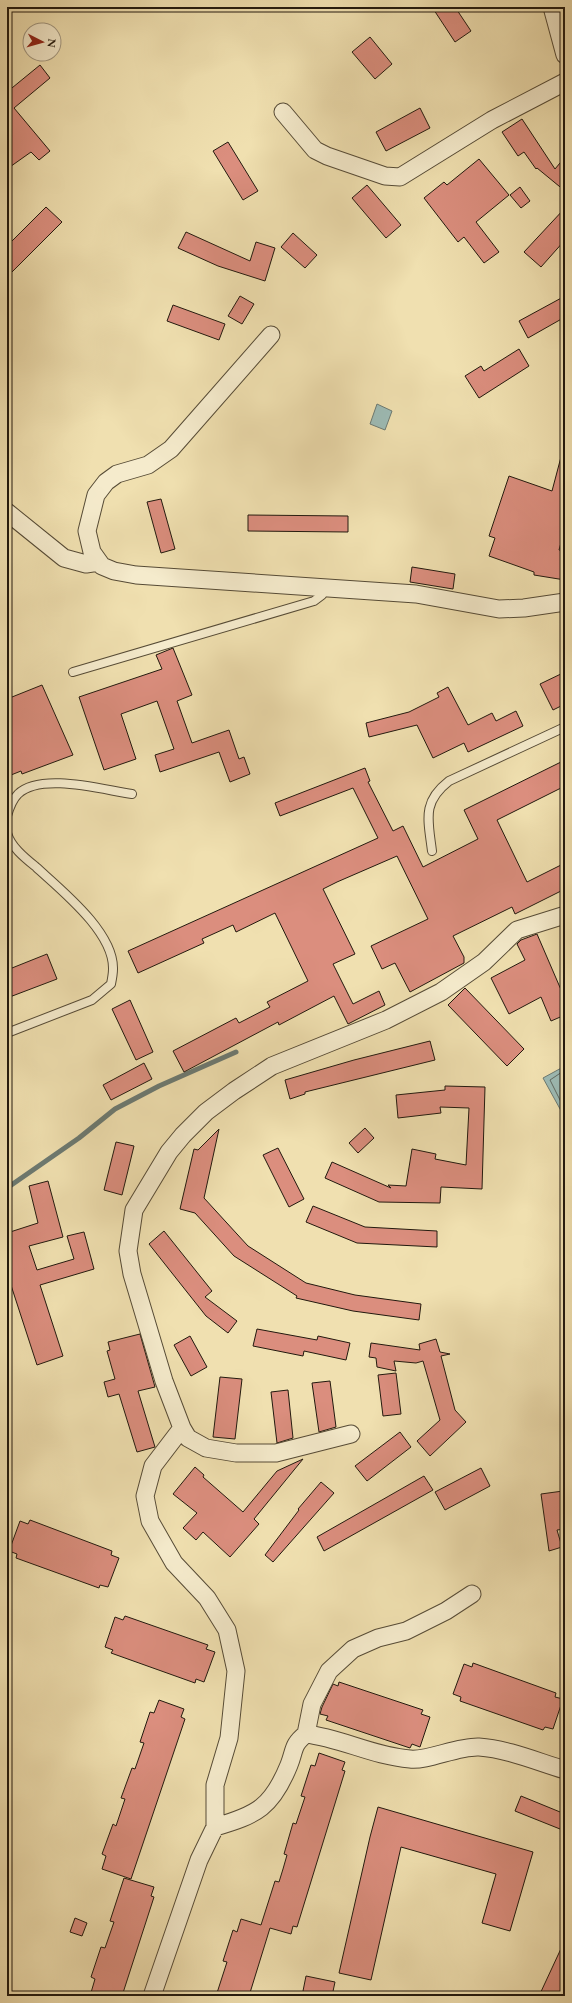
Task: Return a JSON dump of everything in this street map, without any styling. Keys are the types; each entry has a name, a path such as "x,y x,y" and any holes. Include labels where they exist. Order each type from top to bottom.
{"street":[{"path":"552,7 565,55"},
{"path":"284,112 315,150 327,156 385,176 400,177 492,120 565,82"},
{"path":"271,335 171,449 148,465 117,474 106,482 96,495 87,531 92,552 102,566 114,571 136,575 416,594 499,609 524,608 565,602"},
{"path":"7,512 64,558 86,564 100,562"},
{"path":"351,1434 276,1453 236,1453 206,1448 188,1438 182,1428 164,1381 132,1274 128,1251 134,1210 169,1152 183,1135 206,1112 272,1066 386,1020 441,992 484,962 517,930 565,915"},
{"path":"152,1996 199,1860 215,1827 215,1785 229,1738 236,1671 227,1630 207,1598 174,1563 150,1521 145,1496 153,1466 182,1428"},
{"path":"215,1827 238,1820 259,1811 277,1791 289,1765 297,1741 306,1734 312,1704 329,1671 353,1649 378,1638 406,1631 446,1611 472,1594"},
{"path":"306,1734 318,1736 382,1755 412,1759 479,1747 513,1754 565,1770"}],"lane":[{"path":"73,672 314,601 322,595 326,587"},
{"path":"432,850 427,814 432,798 438,789 449,781 565,727"},
{"path":"7,816 10,805 17,794 35,785 50,783 68,784 132,794"},
{"path":"7,833 9,840 26,858 91,919 110,952 114,969 111,984 92,1000 7,1033"}],"water":[{"path":"377,404 392,411 385,430 370,424"},
{"path":"565,1066 565,1118 543,1078"}],"building":[{"path":"432,7 455,7 471,31 455,42"},
{"path":"370,37 392,64 375,79 352,52"},
{"path":"40,65 50,78 14,108 50,151 39,160 31,152 7,169 7,92"},
{"path":"420,108 430,128 386,151 376,132"},
{"path":"522,119 555,169 565,157 565,191 537,168 536,169 524,152 518,156 502,132"},
{"path":"228,142 258,191 243,200 213,151"},
{"path":"479,159 509,195 476,222 499,252 484,263 464,237 458,242 424,198 444,182 447,185"},
{"path":"367,185 401,225 386,238 352,198"},
{"path":"520,187 530,201 521,208 510,195"},
{"path":"46,207 62,222 7,277 7,246"},
{"path":"565,208 565,240 541,267 524,252"},
{"path":"186,232 250,261 256,242 275,248 265,281 218,266 178,248"},
{"path":"293,233 317,255 305,268 281,247"},
{"path":"240,296 254,304 242,324 228,316"},
{"path":"565,296 565,317 528,338 519,321"},
{"path":"173,305 225,324 219,340 167,321"},
{"path":"519,349 529,366 479,398 465,376 481,366 484,371"},
{"path":"561,457 565,457 565,528 559,550 565,551 565,580 534,575 534,572 489,556 495,538 489,536 509,476 552,491"},
{"path":"161,499 175,549 161,553 147,502"},
{"path":"248,515 348,516 348,532 248,531"},
{"path":"412,567 455,574 453,589 410,582"},
{"path":"173,648 192,695 177,701 192,743 229,730 239,759 244,757 250,774 230,782 219,752 160,772 155,755 174,749 157,701 121,714 136,759 104,770 79,697 162,669 156,655"},
{"path":"565,672 565,704 553,710 540,684"},
{"path":"42,685 73,755 22,774 21,771 11,775 7,766 7,699"},
{"path":"448,687 468,725 492,713 496,721 516,711 523,726 468,752 464,743 433,758 417,725 369,737 366,723 409,712 439,697 437,693"},
{"path":"565,760 565,786 497,820 527,882 565,863 565,889 515,914 512,907 453,936 464,957 464,963 410,992 395,963 382,969 371,946 428,919 397,856 337,882 323,889 355,954 333,964 353,1004 379,991 385,1005 348,1024 334,996 279,1025 278,1022 184,1072 173,1051 236,1018 239,1023 270,1007 267,1002 308,981 275,913 236,932 233,925 202,939 204,943 138,973 128,951 378,838 353,788 280,816 275,803 365,768 370,781 368,782 393,831 403,826 423,867 478,839 464,810"},
{"path":"537,934 565,999 565,1015 551,1021 541,997 509,1014 491,978 525,960 517,944 521,940"},
{"path":"47,954 57,979 7,998 7,970"},
{"path":"465,988 524,1049 507,1066 448,1005"},
{"path":"130,1000 153,1052 136,1060 112,1009"},
{"path":"430,1041 435,1060 305,1092 305,1094 290,1099 285,1080 354,1060"},
{"path":"144,1063 152,1079 111,1100 103,1085"},
{"path":"445,1086 485,1087 482,1189 441,1187 440,1203 379,1202 325,1178 332,1162 391,1188 388,1185 406,1186 412,1149 436,1154 435,1159 466,1165 469,1108 440,1107 441,1113 398,1118 396,1095 445,1090"},
{"path":"365,1128 374,1138 358,1153 349,1143"},
{"path":"219,1129 204,1198 248,1246 306,1283 355,1295 421,1304 419,1320 353,1311 296,1298 297,1296 234,1256 195,1213 180,1209 194,1149 198,1150"},
{"path":"116,1142 134,1146 122,1195 104,1190"},
{"path":"278,1148 304,1199 289,1207 263,1155"},
{"path":"48,1181 63,1237 29,1246 37,1270 74,1259 67,1236 84,1232 94,1269 40,1285 63,1356 37,1365 7,1273 7,1233 38,1223 29,1186"},
{"path":"313,1206 365,1227 437,1231 437,1247 357,1243 306,1222"},
{"path":"164,1231 212,1291 205,1297 237,1321 228,1333 206,1316 149,1244"},
{"path":"257,1329 317,1340 318,1336 350,1343 346,1360 304,1351 303,1356 253,1346"},
{"path":"140,1334 155,1387 138,1391 155,1447 137,1452 119,1394 108,1397 104,1382 115,1379 107,1351 110,1350 108,1342"},
{"path":"190,1336 207,1367 191,1376 174,1345"},
{"path":"436,1339 440,1352 450,1354 441,1356 455,1410 466,1422 430,1456 417,1441 440,1420 423,1361 416,1363 394,1361 396,1371 377,1367 376,1358 369,1357 371,1343 420,1350 419,1344"},
{"path":"396,1373 401,1414 383,1416 378,1375"},
{"path":"220,1377 242,1379 235,1439 213,1437"},
{"path":"330,1381 336,1427 319,1432 312,1383"},
{"path":"288,1390 293,1438 277,1443 271,1392"},
{"path":"400,1432 411,1447 367,1481 355,1466"},
{"path":"303,1459 254,1519 259,1524 230,1557 203,1532 196,1540 183,1528 197,1513 173,1494 195,1467 204,1475 203,1477 243,1512 277,1471"},
{"path":"481,1468 490,1486 445,1510 435,1492"},
{"path":"424,1476 433,1490 324,1551 317,1537"},
{"path":"321,1482 334,1493 273,1562 265,1555 299,1510 298,1509"},
{"path":"563,1491 565,1529 557,1530 562,1547 549,1551 541,1494"},
{"path":"30,1520 112,1551 111,1555 119,1558 108,1587 100,1585 99,1588 16,1558 17,1554 9,1551 20,1521 28,1524"},
{"path":"125,1616 208,1645 206,1649 215,1652 204,1682 196,1679 195,1683 111,1653 113,1650 105,1647 115,1617 123,1620"},
{"path":"473,1663 556,1693 555,1697 563,1699 553,1729 545,1727 543,1730 460,1701 461,1697 453,1694 464,1664 472,1667"},
{"path":"339,1682 423,1710 421,1714 430,1717 420,1747 412,1744 410,1748 326,1720 328,1716 320,1714 322,1707 333,1684 338,1686"},
{"path":"159,1700 184,1709 181,1717 185,1719 131,1879 102,1869 106,1856 102,1854 113,1824 116,1826 125,1799 121,1798 132,1768 135,1769 144,1743 140,1742 150,1712 154,1713"},
{"path":"319,1753 345,1762 342,1770 345,1771 297,1927 293,1926 291,1934 270,1928 249,1996 216,1996 227,1962 223,1961 233,1930 237,1932 241,1919 261,1925 275,1881 279,1882 287,1855 284,1854 293,1823 296,1824 305,1797 301,1796 311,1765 315,1766"},
{"path":"521,1796 565,1814 565,1831 515,1811"},
{"path":"378,1807 533,1852 510,1931 482,1923 496,1874 401,1847 371,1980 339,1973"},
{"path":"124,1878 154,1887 151,1896 154,1897 122,1996 90,1996 95,1979 91,1977 101,1947 105,1948 114,1922 110,1921"},
{"path":"75,1918 87,1923 82,1936 70,1932"},
{"path":"565,1940 565,1984 559,1996 539,1996"},
{"path":"306,1976 335,1982 332,1996 302,1996"}],"waterway":[{"path":"7,1188 79,1138 115,1109 159,1086 236,1052"}]}
